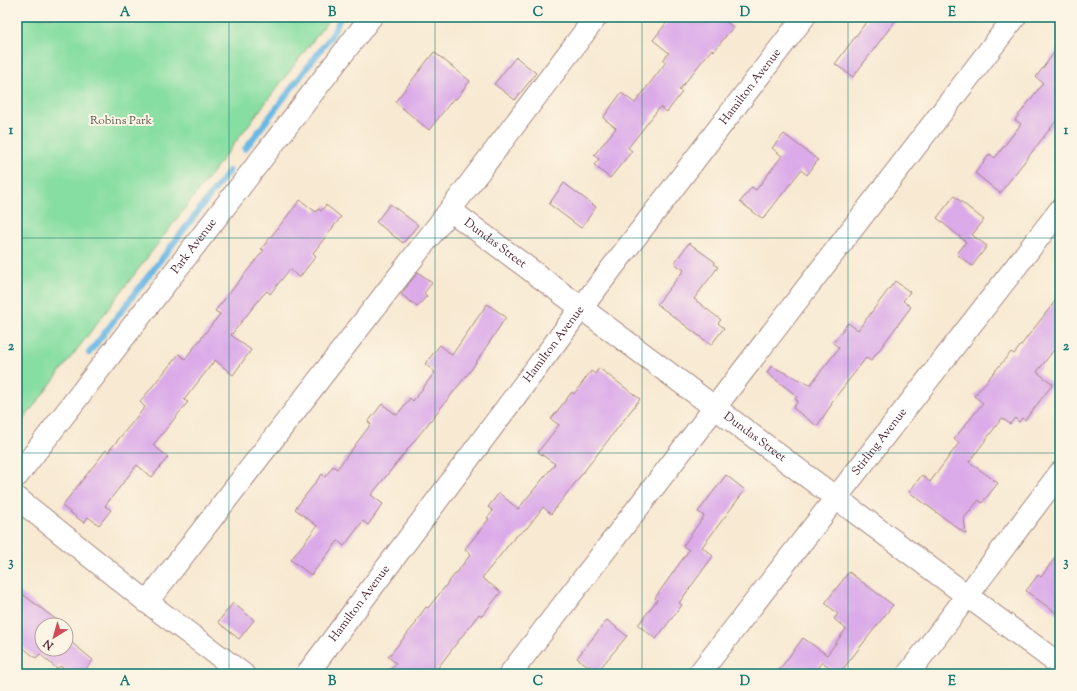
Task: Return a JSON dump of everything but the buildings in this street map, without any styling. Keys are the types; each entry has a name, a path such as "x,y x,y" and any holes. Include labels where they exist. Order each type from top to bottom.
{"street":[{"name":"Park Avenue","path":"17,476 372,17"},
{"path":"147,602 450,210 596,17"},
{"name":"Hamilton Avenue","path":"307,674 582,307 804,17"},
{"path":"510,674 1015,17"},
{"name":"Dundas Street","path":"450,210 715,406 1060,665"},
{"name":"Stirling Avenue","path":"699,674 1060,210"},
{"path":"908,674 1060,473"},
{"path":"17,498 147,602 243,674"}],"green space":[{"name":"Robins Park","path":"17,17 331,17 17,428"}],"waterway":[{"path":"245,149 332,35 341,17"},
{"path":"89,353 229,171"}]}
